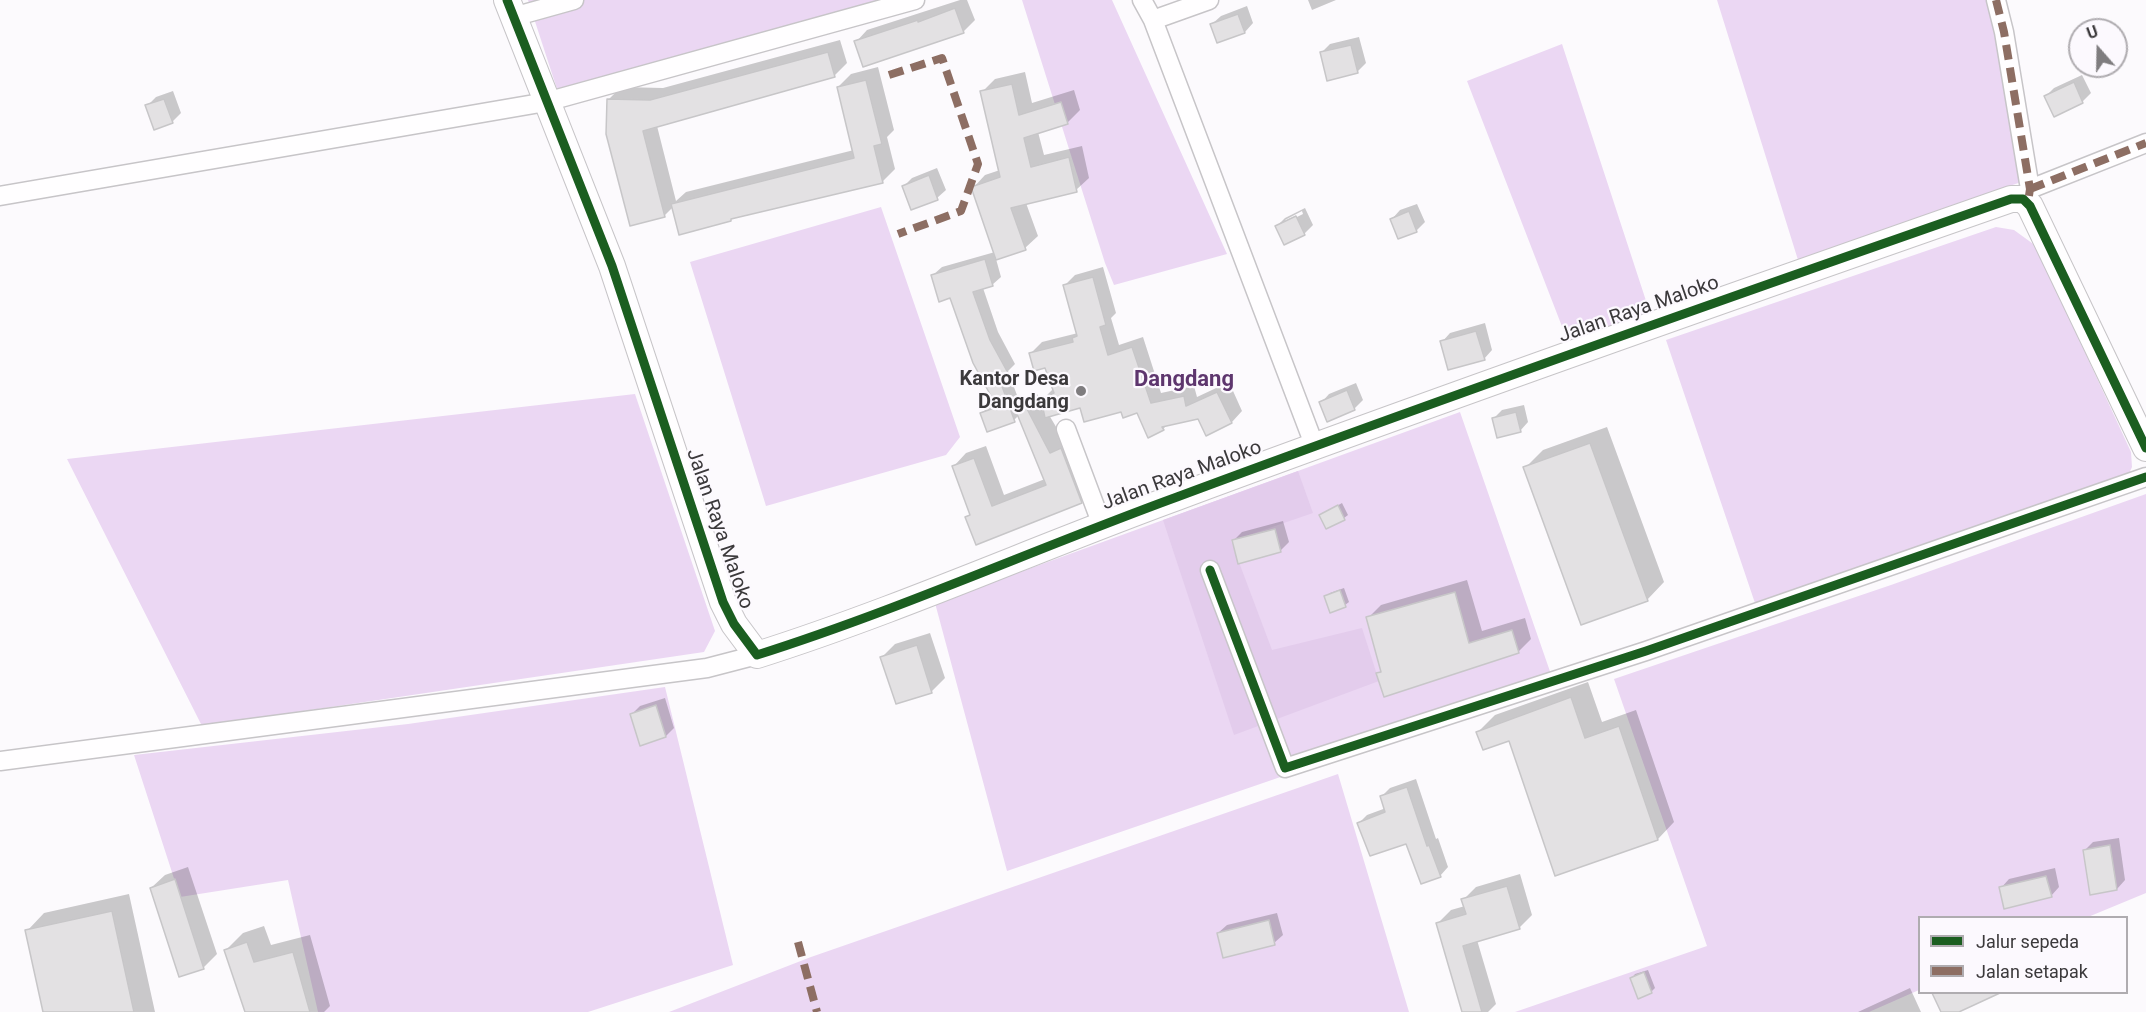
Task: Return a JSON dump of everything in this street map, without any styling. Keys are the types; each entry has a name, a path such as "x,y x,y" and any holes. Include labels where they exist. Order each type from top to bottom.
{"street":[{"path":"510,8 574,0"},
{"path":"0,196 546,102 915,0"},
{"path":"1142,0 1153,20 1315,447"},
{"path":"1153,20 1209,0"},
{"path":"1996,0 2004,32 2029,196 2146,448"},
{"name":"Jalan Raya Maloko","path":"510,8 612,266 723,602 734,624 757,655 1573,352 2011,199 2023,199 2029,196"},
{"path":"2029,196 2146,143"},
{"path":"1066,429 1102,525"},
{"path":"1210,570 1285,768 1646,651 2146,477"},
{"path":"0,761 707,668 757,655"}],"shaded area":[{"path":"528,0 890,0 557,89"},
{"path":"1022,0 1112,0 1227,254 1114,285 1105,263"},
{"path":"1717,0 1986,0 2021,118 2024,181 1798,260"},
{"path":"1562,44 1650,313 1568,342 1467,81"},
{"path":"881,207 960,437 946,455 766,506 690,262"},
{"path":"1996,227 2014,230 2036,246 2131,452 2132,467 2127,478 1758,612 1666,340"},
{"path":"635,394 715,631 704,652 202,726 67,459"},
{"path":"1460,412 1554,683 1007,871 935,603"},
{"path":"1298,471 1313,513 1231,541 1272,650 1362,628 1379,681 1234,735 1163,520"},
{"path":"2146,494 2146,893 2090,916 1918,916 1918,990 1869,1012 1515,1012 1707,946 1614,679 1891,585"},
{"path":"665,687 733,965 588,1012 318,1012 288,880 180,897 134,755 408,724"},
{"path":"1338,774 1409,1012 669,1012 811,957"}],"building":[{"path":"955,8 964,33 863,67 854,41 918,20 918,22"},
{"path":"1238,14 1245,33 1217,43 1210,24"},
{"path":"1351,45 1358,73 1327,81 1320,52"},
{"path":"828,52 835,77 643,131 665,217 630,226 606,134 607,99 650,100"},
{"path":"866,80 882,144 874,146 883,183 731,219 731,221 679,235 671,204 854,158 837,87"},
{"path":"2074,82 2083,103 2054,117 2044,96"},
{"path":"1012,84 1019,115 1061,102 1068,124 1024,138 1031,167 1069,157 1077,192 1011,208 1026,250 996,260 971,187 1000,177 980,91"},
{"path":"164,99 173,123 154,130 145,105"},
{"path":"929,175 938,200 911,210 902,186"},
{"path":"1409,211 1417,232 1398,239 1390,219"},
{"path":"1296,216 1305,235 1284,245 1275,226"},
{"path":"985,259 993,286 973,292 990,340 1008,373 999,378 1015,422 987,432 980,413 997,407 973,363 950,298 939,302 931,275"},
{"path":"1093,277 1106,325 1100,327 1108,355 1132,347 1151,403 1184,396 1186,406 1217,392 1232,423 1206,436 1198,419 1162,427 1164,430 1148,438 1137,413 1123,418 1121,412 1084,422 1080,408 1045,418 1041,399 1054,393 1045,368 1034,371 1029,353 1073,342 1072,338 1077,336 1063,285"},
{"path":"1476,331 1485,360 1448,370 1440,341"},
{"path":"1347,390 1355,410 1327,422 1319,402"},
{"path":"1025,405 1050,453 1061,448 1082,503 976,545 965,517 970,515 952,466 974,458 992,506 1046,485 1015,409"},
{"path":"1516,412 1521,432 1497,438 1492,418"},
{"path":"1590,443 1648,601 1581,625 1523,467"},
{"path":"1338,505 1345,520 1326,529 1319,515"},
{"path":"1275,529 1281,552 1238,564 1232,540"},
{"path":"1340,590 1346,607 1330,613 1324,596"},
{"path":"1455,592 1469,643 1512,630 1519,653 1384,697 1376,673 1381,672 1366,617"},
{"path":"917,645 932,693 896,704 880,657"},
{"path":"1571,697 1585,738 1619,726 1658,840 1555,876 1509,741 1483,750 1476,732"},
{"path":"656,705 666,737 640,746 630,714"},
{"path":"1407,787 1427,846 1429,845 1441,877 1421,884 1406,844 1370,856 1357,823 1385,812 1380,796"},
{"path":"2110,845 2117,890 2090,895 2083,850"},
{"path":"2046,876 2052,897 2004,909 1999,887"},
{"path":"175,879 204,969 179,977 150,888"},
{"path":"1507,886 1520,929 1463,946 1482,1012 1462,1012 1436,923 1466,914 1461,899"},
{"path":"112,911 134,1012 43,1012 25,930"},
{"path":"1269,920 1275,945 1223,958 1217,933"},
{"path":"247,942 254,962 293,952 310,1012 245,1012 224,950"},
{"path":"1644,972 1652,993 1638,999 1630,978"},
{"path":"1932,994 1998,994 1959,1012 1941,1012"}],"marked path":[{"path":"1996,0 2004,32 2030,189 2028,202"},
{"path":"889,75 942,58 978,164 961,211 898,234"},
{"path":"2030,189 2146,143"},
{"path":"798,942 817,1012"}],"cycle path":[{"path":"507,0 612,266 723,602 734,624 757,655 915,599 1125,517 1385,421 2011,199 2023,199 2030,206 2146,448"},
{"path":"1210,570 1285,768 1646,651 2146,477"}],"place":[{"name":"Kantor Desa Dangdang","path":"1081,391"}],"district":[{"name":"Dangdang","path":"1184,380"}]}
